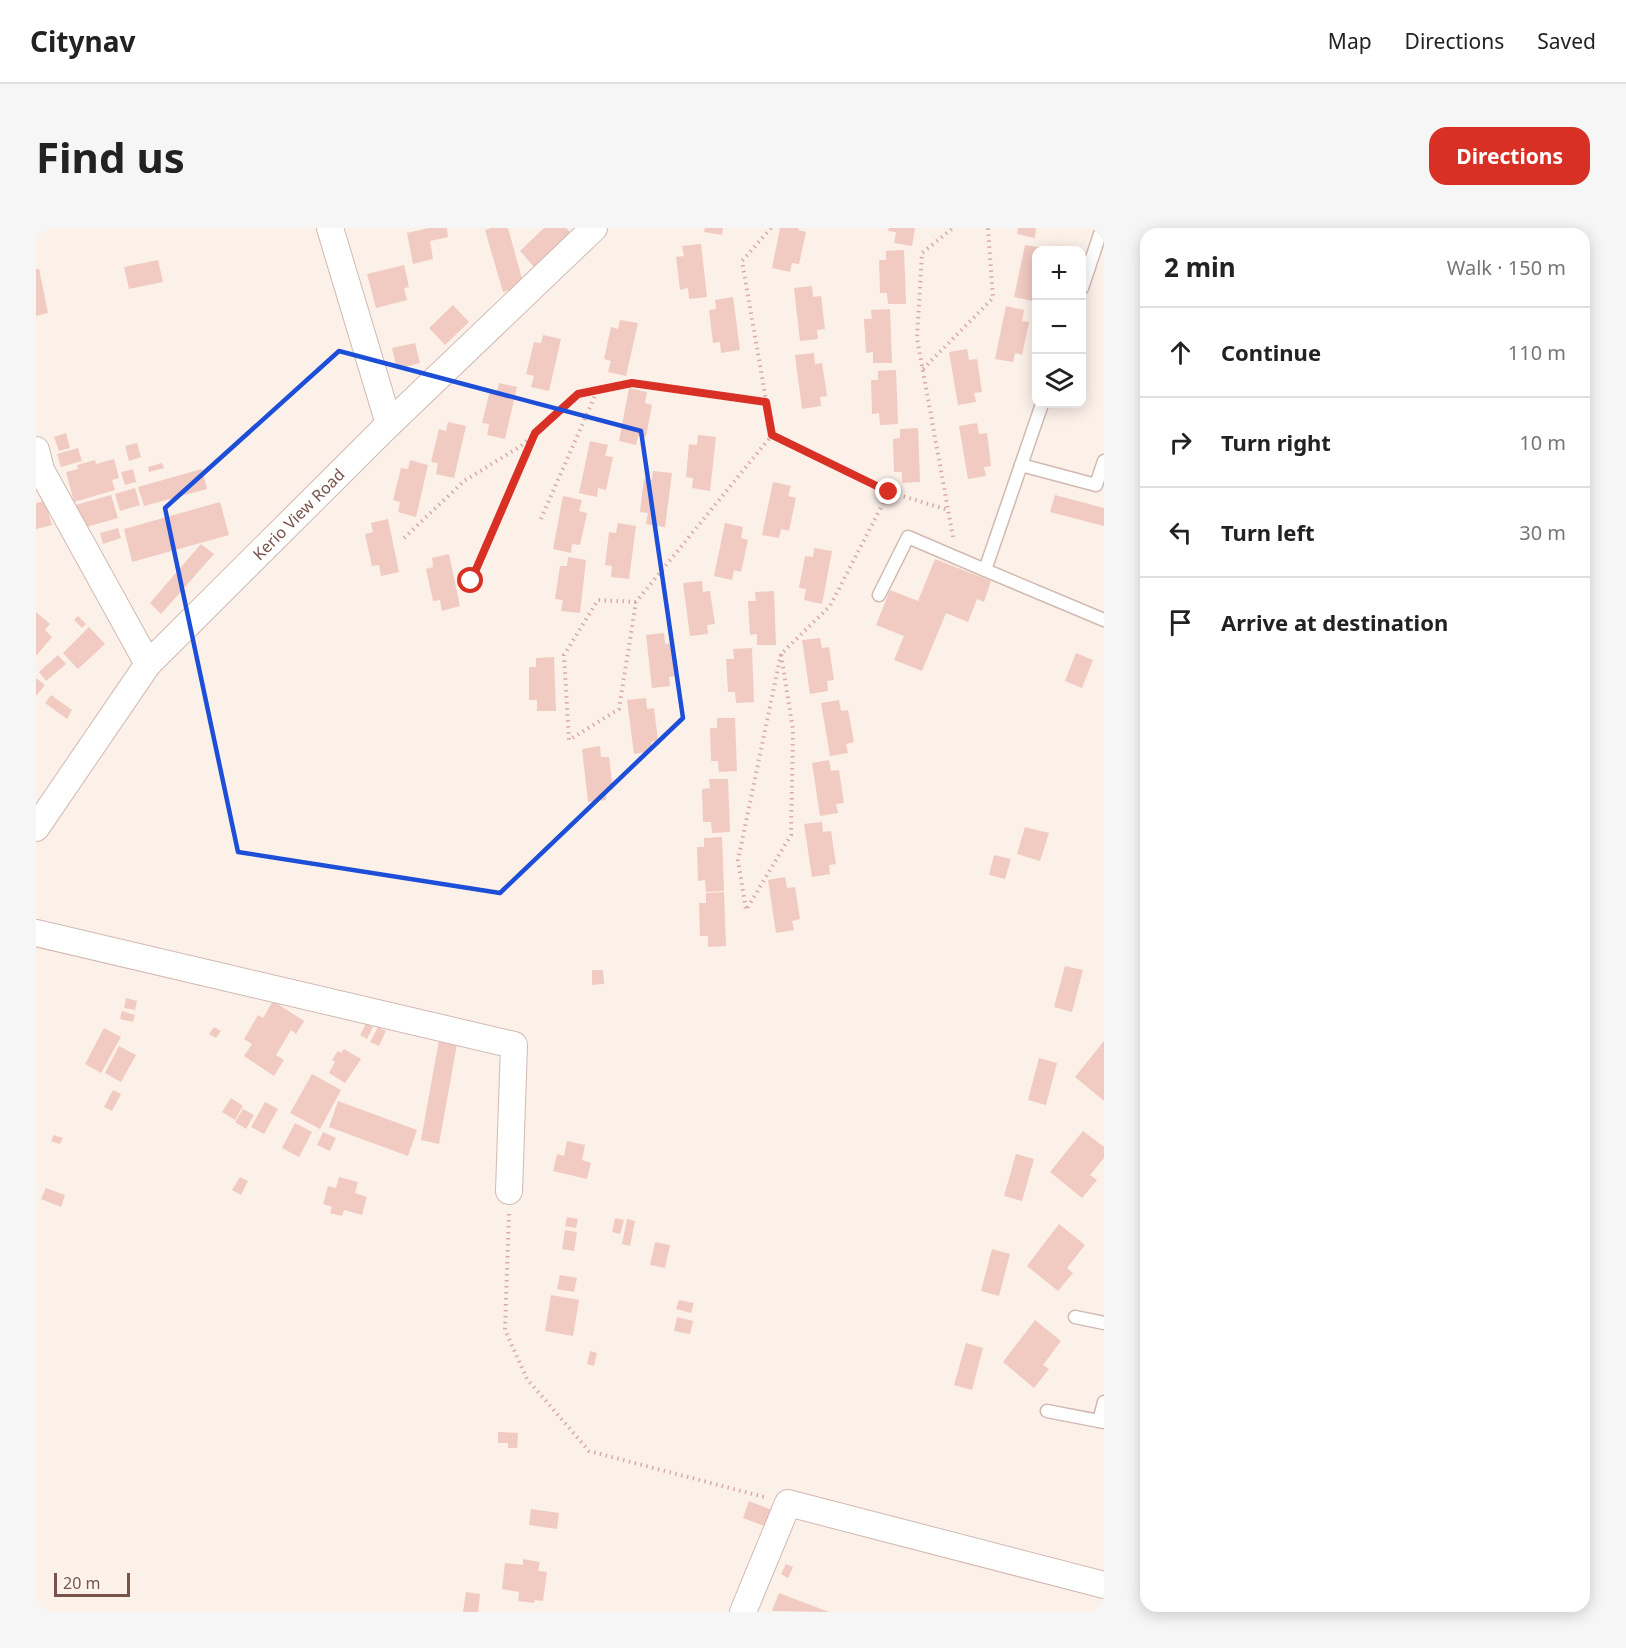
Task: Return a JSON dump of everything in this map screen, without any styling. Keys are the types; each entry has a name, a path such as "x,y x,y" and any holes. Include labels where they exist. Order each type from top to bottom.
{"street":[{"path":"330,228 389,424"},
{"name":"Kerio View Road","path":"36,828 148,664 389,424 594,228"},
{"path":"36,450 41,470 148,664"},
{"path":"36,933 513,1045 510,1191"},
{"path":"743,1612 788,1503 1104,1585"}],"lane":[{"path":"1086,276 1102,228"},
{"path":"985,570 1041,408"},
{"path":"1021,465 1096,485 1104,460"},
{"path":"879,595 908,537 1104,620"},
{"path":"1075,1317 1104,1323"},
{"path":"1047,1411 1102,1422 1104,1402"}],"path":[{"path":"636,602 598,600 564,655 569,740 619,709 636,602 772,435 742,261 771,228"},
{"path":"953,228 922,253 917,338 957,558"},
{"path":"922,370 993,298 988,228"},
{"path":"404,538 464,481 521,446 578,394 632,383 766,402"},
{"path":"541,519 597,390"},
{"path":"471,581 535,433"},
{"path":"772,435 889,492 948,510"},
{"path":"781,654 793,730 791,835 746,910 738,860 781,654 830,606 889,492"},
{"path":"510,1191 505,1330 527,1379 589,1451 788,1503"}],"highlighted area":[{"path":"339,351 641,431 683,718 500,893 238,852 165,508"}],"building":[{"path":"429,228 447,228 448,237 430,241 433,259 413,264 407,233"},
{"path":"508,228 524,286 503,292 485,230"},
{"path":"544,228 566,228 572,234 536,269 520,251"},
{"path":"705,228 723,228 722,235 704,232"},
{"path":"780,228 799,228 798,230 806,232 799,264 792,263 790,272 772,268"},
{"path":"889,228 915,228 912,246 894,243 896,232 888,231"},
{"path":"1018,228 1036,228 1035,238 1017,234"},
{"path":"701,244 707,297 689,299 688,288 680,290 676,257 684,256 682,246"},
{"path":"1025,245 1032,246 1032,301 1014,297"},
{"path":"904,250 906,304 888,304 887,293 880,293 879,260 886,260 886,251"},
{"path":"158,260 163,282 129,289 124,267"},
{"path":"404,265 409,287 404,288 407,300 376,308 367,274"},
{"path":"36,269 39,269 48,313 36,316"},
{"path":"812,286 813,297 821,296 825,329 817,330 818,339 800,341 794,288"},
{"path":"733,297 740,350 721,353 720,342 713,343 709,310 716,309 715,300"},
{"path":"453,305 469,322 445,345 429,328"},
{"path":"1006,306 1024,310 1022,321 1029,322 1022,355 1015,353 1013,362 995,359"},
{"path":"890,309 892,363 873,363 873,352 866,353 864,319 872,319 871,310"},
{"path":"620,320 638,323 626,376 608,372 611,361 604,359 611,327 618,329"},
{"path":"543,335 561,339 549,391 531,387 534,376 526,374 534,342 541,343"},
{"path":"415,343 420,363 397,369 392,348"},
{"path":"967,349 969,360 977,359 982,392 974,393 976,402 958,405 949,352"},
{"path":"814,353 815,364 822,363 827,396 820,397 821,406 802,409 795,355"},
{"path":"896,370 898,424 880,425 879,413 872,414 871,380 878,380 878,371"},
{"path":"499,383 517,387 505,439 487,435 489,424 482,423 490,390 497,392"},
{"path":"629,388 647,392 645,403 652,405 646,437 638,436 636,445 619,441"},
{"path":"448,422 466,426 454,478 436,474 438,463 431,462 439,429 446,431"},
{"path":"977,423 979,434 987,433 991,466 984,467 986,476 968,479 959,426"},
{"path":"918,428 920,482 902,483 902,472 894,472 893,439 900,438 900,429"},
{"path":"66,433 70,448 59,451 54,437"},
{"path":"698,435 716,437 710,491 692,488 693,478 686,477 689,444 697,445"},
{"path":"590,441 608,445 605,456 613,457 606,490 598,488 597,497 579,493"},
{"path":"137,443 141,457 129,461 125,446"},
{"path":"78,448 82,461 61,467 57,454"},
{"path":"114,459 119,478 112,480 115,490 74,502 66,472 78,469 77,465 95,460 96,464"},
{"path":"410,460 428,465 416,517 398,512 400,502 393,500 401,468 408,469"},
{"path":"162,463 164,468 149,472 148,467"},
{"path":"133,469 136,482 125,485 121,472"},
{"path":"202,469 207,489 144,506 138,487"},
{"path":"653,471 672,473 665,527 646,524 648,513 640,512 644,479 652,480"},
{"path":"773,482 791,486 788,496 796,498 789,531 781,529 779,538 762,535"},
{"path":"135,488 140,505 120,511 115,494"},
{"path":"111,495 118,518 79,529 72,506"},
{"path":"1055,495 1104,508 1104,526 1050,512"},
{"path":"563,496 582,500 579,511 587,513 580,545 572,544 571,553 553,549"},
{"path":"45,501 52,525 36,529 36,503"},
{"path":"220,502 229,535 132,562 124,529"},
{"path":"388,519 399,572 381,576 379,565 372,566 365,534 373,532 371,523"},
{"path":"618,523 636,526 629,579 611,577 612,566 605,565 609,532 616,533"},
{"path":"725,523 743,527 741,538 748,540 741,572 734,570 732,580 714,576"},
{"path":"118,528 121,538 103,544 100,533"},
{"path":"201,544 214,554 161,614 150,603"},
{"path":"814,548 832,551 822,604 804,600 806,589 799,588 805,556 813,557"},
{"path":"449,554 460,606 442,611 440,600 433,601 426,569 433,567 432,558"},
{"path":"568,557 586,560 580,613 561,611 563,600 555,599 560,566 567,566"},
{"path":"935,559 991,581 984,602 977,599 968,622 946,613 922,671 894,660 904,636 876,625 890,590 918,601"},
{"path":"702,581 703,592 710,591 715,624 707,625 708,634 690,636 683,583"},
{"path":"774,591 776,645 757,645 757,634 750,635 748,601 756,601 755,592"},
{"path":"36,612 50,624 45,630 52,637 36,656"},
{"path":"78,616 86,624 82,628 74,620"},
{"path":"89,627 105,644 78,669 63,653"},
{"path":"664,633 665,644 673,643 677,676 669,677 670,686 652,688 646,635"},
{"path":"820,638 822,648 829,647 834,680 827,681 828,691 810,694 802,640"},
{"path":"752,648 754,702 736,703 735,692 728,692 726,659 734,659 733,649"},
{"path":"1076,653 1093,660 1082,688 1065,681"},
{"path":"58,655 66,664 46,681 39,672"},
{"path":"554,657 556,711 537,711 537,700 529,700 529,667 536,667 536,658"},
{"path":"36,678 45,685 36,696"},
{"path":"51,695 72,710 67,719 45,703"},
{"path":"646,698 647,709 654,708 658,741 651,742 652,751 634,754 627,700"},
{"path":"839,700 841,711 848,710 854,742 846,744 848,753 830,756 821,703"},
{"path":"717,718 735,718 737,771 719,772 718,761 711,761 710,728 717,728"},
{"path":"600,746 601,757 609,757 613,790 606,790 606,800 588,802 582,749"},
{"path":"829,760 831,771 839,770 844,803 836,804 838,813 820,816 812,763"},
{"path":"709,779 728,779 730,832 712,833 711,822 703,822 702,789 710,788"},
{"path":"822,822 823,832 831,831 836,864 829,865 830,874 812,877 804,824"},
{"path":"1025,827 1049,833 1040,861 1017,854"},
{"path":"722,837 724,891 706,892 705,880 698,881 697,847 704,847 704,838"},
{"path":"994,855 1011,859 1005,879 989,875"},
{"path":"785,877 787,888 795,887 800,919 792,921 794,930 776,933 768,880"},
{"path":"724,892 726,946 708,947 708,936 700,936 699,903 706,903 706,893"},
{"path":"1065,966 1083,970 1072,1012 1054,1007"},
{"path":"592,970 603,970 604,984 592,985"},
{"path":"126,998 137,1001 135,1010 124,1008"},
{"path":"273,1001 304,1021 296,1034 291,1030 276,1055 284,1060 274,1076 244,1056 252,1044 244,1039 258,1015 263,1018"},
{"path":"122,1011 135,1015 133,1022 120,1019"},
{"path":"366,1024 373,1027 367,1039 360,1035"},
{"path":"214,1027 221,1031 216,1038 209,1034"},
{"path":"378,1027 386,1031 379,1046 370,1042"},
{"path":"104,1028 121,1037 101,1073 85,1064"},
{"path":"439,1040 457,1044 439,1144 421,1140"},
{"path":"1104,1041 1104,1101 1075,1077"},
{"path":"119,1046 136,1055 121,1082 105,1073"},
{"path":"344,1049 361,1059 345,1083 329,1073 335,1062 332,1060 338,1051 341,1053"},
{"path":"1039,1058 1057,1063 1046,1105 1028,1100"},
{"path":"312,1074 341,1090 320,1129 290,1113"},
{"path":"113,1090 121,1094 112,1111 104,1107"},
{"path":"231,1098 243,1106 235,1120 222,1112"},
{"path":"338,1101 417,1130 408,1156 329,1127"},
{"path":"265,1102 278,1109 264,1134 251,1127"},
{"path":"243,1109 254,1115 246,1129 235,1122"},
{"path":"295,1123 312,1132 299,1157 282,1148"},
{"path":"1083,1131 1104,1147 1104,1158 1090,1175 1097,1180 1082,1198 1050,1172"},
{"path":"323,1132 336,1138 330,1151 317,1145"},
{"path":"54,1135 63,1138 60,1144 51,1141"},
{"path":"567,1141 585,1145 582,1160 591,1163 587,1179 553,1171 557,1154 564,1156"},
{"path":"1016,1154 1034,1159 1022,1201 1004,1196"},
{"path":"240,1177 248,1181 241,1195 232,1190"},
{"path":"339,1177 358,1182 355,1193 367,1197 362,1215 344,1210 342,1216 330,1213 332,1207 323,1204 328,1186 336,1188"},
{"path":"46,1188 65,1195 61,1207 41,1199"},
{"path":"567,1217 578,1219 576,1228 565,1226"},
{"path":"615,1218 624,1220 620,1234 612,1232"},
{"path":"627,1219 635,1221 630,1246 622,1244"},
{"path":"1059,1224 1085,1245 1067,1268 1073,1273 1058,1291 1027,1266"},
{"path":"565,1230 577,1232 574,1251 562,1249"},
{"path":"655,1242 670,1245 665,1268 650,1265"},
{"path":"992,1249 1010,1254 999,1296 981,1291"},
{"path":"560,1275 577,1278 574,1292 557,1289"},
{"path":"551,1295 579,1300 573,1336 545,1331"},
{"path":"679,1300 694,1303 691,1313 676,1309"},
{"path":"677,1317 693,1321 690,1334 674,1331"},
{"path":"1035,1320 1061,1341 1043,1365 1049,1369 1034,1388 1003,1362"},
{"path":"966,1343 983,1348 972,1390 954,1385"},
{"path":"590,1351 597,1353 594,1366 587,1364"},
{"path":"498,1432 518,1433 517,1448 508,1448 508,1443 498,1443"},
{"path":"749,1501 774,1511 767,1527 743,1518"},
{"path":"531,1509 559,1513 557,1529 529,1525"},
{"path":"523,1559 540,1562 538,1571 547,1572 543,1601 535,1600 534,1603 518,1601 519,1592 502,1589 505,1563 523,1565"},
{"path":"786,1564 793,1567 788,1578 781,1574"},
{"path":"466,1592 480,1594 478,1612 463,1612"},
{"path":"779,1593 829,1612 772,1611"}],"route":[{"path":"471,581 535,433 578,394 632,383 766,402 772,435 889,492"}]}
